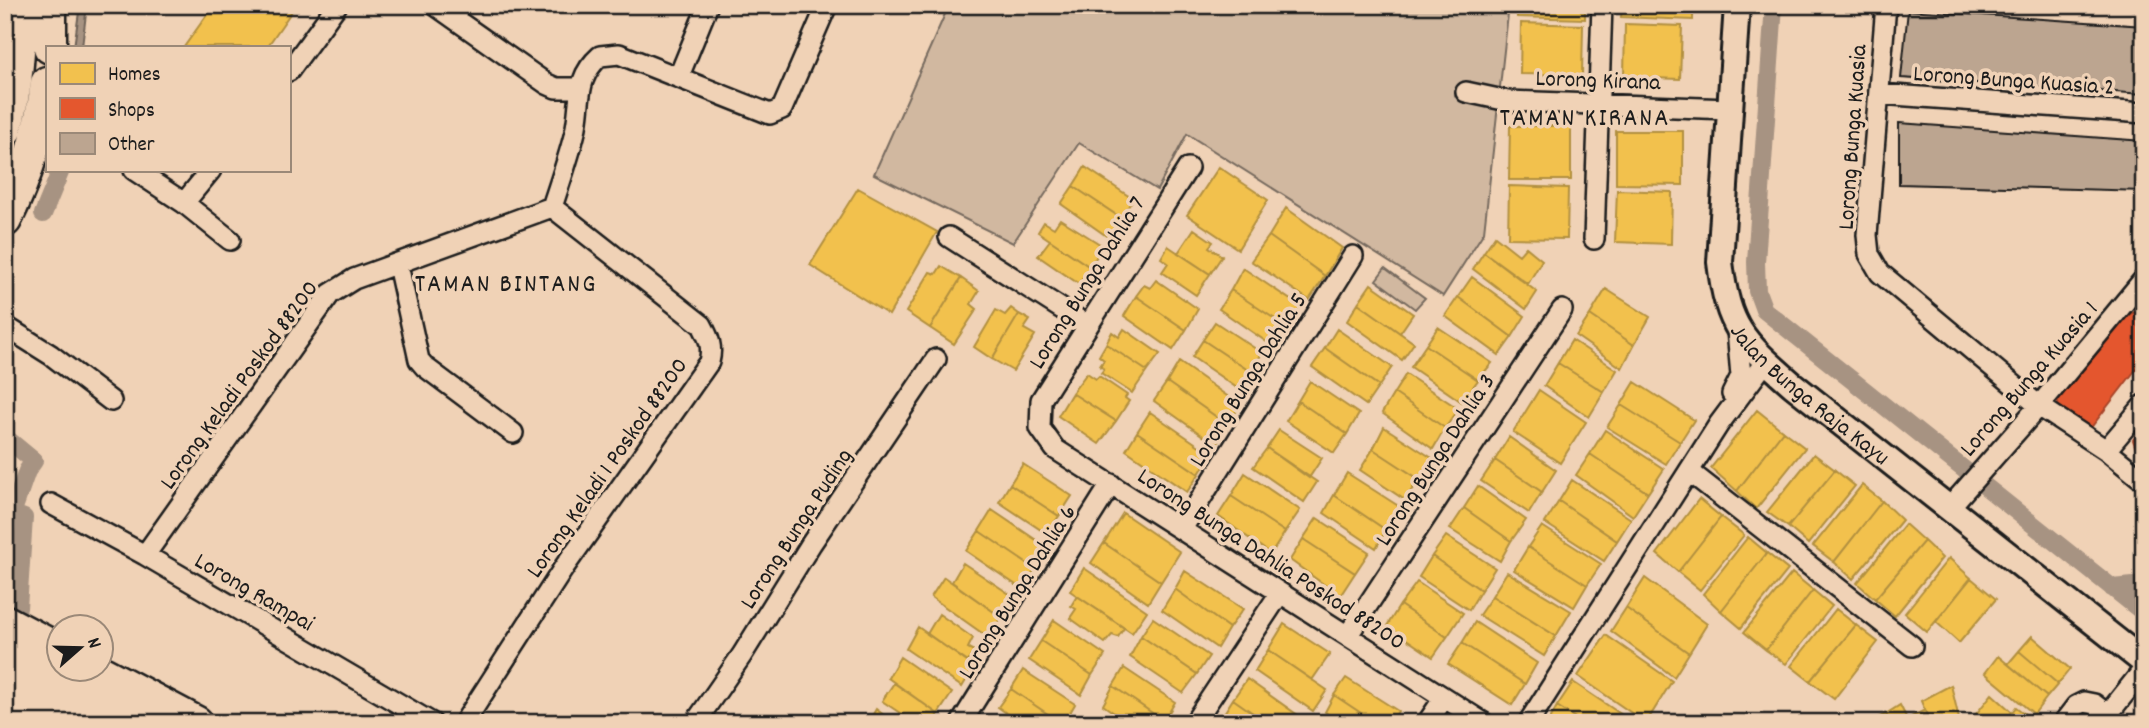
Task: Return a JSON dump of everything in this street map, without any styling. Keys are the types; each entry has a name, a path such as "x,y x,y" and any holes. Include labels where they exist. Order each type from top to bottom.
{"highway":[{"path":"5,622 46,644"},
{"path":"5,652 133,723"},
{"path":"116,681 196,723"},
{"path":"5,686 71,723"},
{"path":"5,716 16,723"}],"main road":[{"path":"5,130 16,91 19,58 18,5"},
{"path":"50,5 50,46"},
{"path":"5,220 44,124 46,97"}],"street":[{"path":"290,70 337,5"},
{"path":"435,5 547,84 556,88 579,88"},
{"path":"679,76 708,5"},
{"path":"552,206 575,132 579,88 593,62 600,56 619,54 770,114 777,113 782,109 827,5"},
{"path":"1594,239 1602,5"},
{"name":"Jalan Bunga Raja Kayu","path":"1737,5 1720,262 1723,290 1737,330 1749,346 1793,385 1957,499 2069,604 2144,662"},
{"name":"Lorong Bunga Kuasia","path":"1886,5 1867,235 1869,254 1880,273 2039,406 2106,450 2144,481"},
{"name":"Lorong Kirana","path":"1466,92 1508,101 1730,109"},
{"name":"Lorong Bunga Kuasia 2","path":"1880,94 2144,113"},
{"name":"Lorong Bunga Dahlia 7","path":"1040,428 1041,400 1188,167"},
{"path":"137,172 184,203 230,240"},
{"path":"184,203 209,172"},
{"name":"Lorong Keladi Poskod 88200","path":"145,555 330,294 354,279 552,206"},
{"name":"Lorong Keladi 1 Poskod 88200","path":"464,723 565,566 709,362 712,352 702,325 552,206"},
{"path":"949,237 1087,325"},
{"name":"Lorong Bunga Dahlia 5","path":"1182,529 1353,256"},
{"path":"398,265 419,359 425,367 513,433"},
{"name":"Lorong Bunga Kuasia 1","path":"1957,499 2039,406 2144,279"},
{"name":"Lorong Bunga Dahlia 3","path":"1348,635 1562,310"},
{"path":"5,326 51,355 111,401"},
{"path":"1719,424 1741,376 1737,330"},
{"name":"Lorong Bunga Puding","path":"695,723 936,359"},
{"path":"1528,723 1719,424 1766,361"},
{"path":"1719,424 1750,394 1766,384 1793,385"},
{"path":"2106,450 2144,405"},
{"name":"Lorong Bunga Dahlia Poskod 88200","path":"1040,428 1055,449 1484,723"},
{"path":"1690,472 1912,646"},
{"name":"Lorong Bunga Dahlia 6","path":"961,723 1111,484"},
{"name":"Lorong Rampai","path":"51,504 145,555 432,723"},
{"path":"1194,723 1280,593"},
{"path":"2063,723 2076,706 2084,702 2094,704 2105,719 2144,669"},
{"path":"1427,723 1444,698"}],"shaded area":[{"path":"80,5 87,5 82,46 74,46"},
{"path":"949,5 1509,5 1484,232 1443,296 1187,134 1157,190 1079,143 1013,243 874,174"},
{"path":"56,172 64,172 47,213 42,207"},
{"path":"1385,268 1425,298 1415,309 1376,280"}],"building: Homes":[{"path":"214,5 296,5 268,46 185,46"},
{"path":"1517,5 1585,5 1585,19 1517,17"},
{"path":"1622,5 1693,5 1693,20 1621,17"},
{"path":"1521,23 1583,25 1582,75 1520,74"},
{"path":"1625,24 1682,26 1680,79 1624,77"},
{"path":"1510,126 1571,126 1571,180 1509,180"},
{"path":"1616,131 1683,131 1683,185 1616,184"},
{"path":"1085,167 1133,199 1121,218 1073,186"},
{"path":"1219,167 1268,200 1238,249 1187,215"},
{"path":"1073,186 1121,218 1108,237 1061,204"},
{"path":"1509,186 1568,188 1567,239 1508,238"},
{"path":"858,188 937,232 889,315 810,265"},
{"path":"1617,190 1672,192 1671,244 1615,242"},
{"path":"1286,208 1342,248 1325,276 1269,236"},
{"path":"1060,219 1103,246 1090,267 1038,232 1044,222 1054,228"},
{"path":"1194,229 1213,242 1209,247 1222,256 1210,274 1178,253"},
{"path":"1269,236 1325,276 1309,300 1251,261"},
{"path":"1495,236 1519,255 1526,247 1542,260 1528,284 1484,252"},
{"path":"1050,240 1090,267 1079,284 1038,256"},
{"path":"1168,246 1210,274 1196,295 1162,272 1168,263 1161,258"},
{"path":"1484,252 1537,292 1526,309 1473,269"},
{"path":"941,266 961,278 930,328 906,312 930,272 936,274"},
{"path":"1243,268 1301,307 1287,327 1231,290"},
{"path":"1472,277 1525,316 1512,337 1458,297"},
{"path":"961,278 979,291 971,304 977,309 954,344 930,328"},
{"path":"1156,280 1198,309 1186,330 1136,296 1144,285 1150,288"},
{"path":"1371,284 1413,314 1400,333 1358,303"},
{"path":"1606,289 1650,317 1634,345 1590,315"},
{"path":"1231,290 1287,327 1274,347 1219,309"},
{"path":"1136,296 1186,330 1173,350 1124,316"},
{"path":"1458,297 1512,337 1499,355 1445,316"},
{"path":"1358,303 1414,343 1402,360 1347,321"},
{"path":"1011,308 1019,314 992,359 974,347 996,310 1005,315"},
{"path":"1019,314 1030,320 1024,329 1035,335 1013,371 992,359"},
{"path":"1590,315 1634,345 1622,368 1576,336"},
{"path":"1215,322 1262,353 1251,372 1203,340"},
{"path":"1438,327 1492,363 1478,380 1426,345"},
{"path":"1124,329 1160,354 1147,371 1106,344 1112,332 1119,337"},
{"path":"1337,329 1392,367 1379,386 1325,348"},
{"path":"1203,340 1251,372 1240,390 1192,357"},
{"path":"1572,340 1617,370 1604,392 1558,363"},
{"path":"1106,344 1147,371 1132,393 1101,373 1104,369 1100,366 1104,360 1099,356"},
{"path":"1426,345 1478,380 1462,402 1411,367"},
{"path":"1325,348 1379,386 1366,405 1312,367"},
{"path":"1179,362 1240,405 1228,425 1167,382"},
{"path":"1558,363 1604,392 1589,417 1544,386"},
{"path":"1087,373 1096,379 1099,376 1127,395 1125,398 1129,401 1116,421 1072,393"},
{"path":"1406,374 1459,409 1445,428 1394,393"},
{"path":"1310,381 1359,414 1347,434 1298,401"},
{"path":"1167,382 1228,425 1216,445 1154,401"},
{"path":"1635,382 1694,420 1680,442 1621,405"},
{"path":"1539,390 1586,422 1560,463 1513,432"},
{"path":"1072,393 1116,421 1099,444 1058,416"},
{"path":"1394,393 1445,428 1433,449 1382,413"},
{"path":"1298,401 1347,434 1334,453 1286,421"},
{"path":"1621,405 1680,442 1666,464 1607,427"},
{"path":"1757,410 1783,431 1737,491 1711,468"},
{"path":"1150,412 1211,454 1199,474 1137,432"},
{"path":"1384,427 1432,458 1419,479 1373,449"},
{"path":"1279,430 1322,458 1309,478 1267,448"},
{"path":"1605,430 1664,469 1648,493 1590,454"},
{"path":"1783,431 1805,448 1756,509 1737,491"},
{"path":"1137,432 1199,474 1187,492 1126,450"},
{"path":"1509,437 1556,470 1542,492 1495,460"},
{"path":"1267,448 1317,482 1304,502 1253,467"},
{"path":"1373,449 1419,479 1405,500 1360,470"},
{"path":"1590,454 1648,493 1633,516 1576,475"},
{"path":"1814,454 1835,470 1788,527 1767,512"},
{"path":"1495,460 1542,492 1529,513 1481,481"},
{"path":"1023,464 1072,496 1059,516 1010,484"},
{"path":"1835,470 1855,486 1808,544 1788,527"},
{"path":"1245,473 1300,510 1285,532 1231,496"},
{"path":"1347,473 1400,507 1386,530 1334,495"},
{"path":"1572,480 1631,519 1617,541 1559,501"},
{"path":"1010,484 1059,516 1047,534 999,502"},
{"path":"1862,485 1882,501 1834,562 1813,546"},
{"path":"1478,486 1526,520 1511,541 1464,508"},
{"path":"1334,495 1386,530 1376,548 1324,513"},
{"path":"1231,496 1285,532 1271,554 1218,516"},
{"path":"1699,499 1721,517 1678,572 1657,554"},
{"path":"1559,501 1617,541 1604,561 1545,523"},
{"path":"1882,501 1902,520 1853,579 1834,562"},
{"path":"1464,508 1511,541 1500,561 1450,529"},
{"path":"992,510 1048,548 1035,569 979,531"},
{"path":"1123,513 1180,552 1161,582 1104,543"},
{"path":"1721,517 1744,535 1700,590 1678,572"},
{"path":"1317,518 1369,552 1355,573 1303,539"},
{"path":"1905,524 1924,541 1875,599 1857,583"},
{"path":"1542,526 1601,564 1587,585 1528,547"},
{"path":"979,531 1035,569 1022,589 966,551"},
{"path":"1446,536 1495,568 1481,590 1432,556"},
{"path":"1748,537 1767,553 1721,611 1703,594"},
{"path":"1303,539 1355,573 1340,596 1290,560"},
{"path":"1924,541 1942,558 1895,616 1875,599"},
{"path":"1104,543 1161,582 1148,603 1091,563"},
{"path":"1528,547 1587,585 1574,607 1514,570"},
{"path":"1767,553 1788,570 1741,628 1721,611"},
{"path":"1432,556 1481,590 1469,610 1419,577"},
{"path":"1949,558 1971,578 1927,632 1905,613"},
{"path":"963,563 1014,597 1001,617 952,582"},
{"path":"1084,568 1147,611 1132,633 1070,591"},
{"path":"1185,571 1243,609 1229,628 1175,589"},
{"path":"1507,572 1571,611 1556,636 1492,596"},
{"path":"1792,573 1813,590 1766,650 1744,632"},
{"path":"944,577 1001,617 989,638 931,597"},
{"path":"1645,578 1707,624 1689,653 1626,608"},
{"path":"1971,578 1996,599 1959,643 1936,622"},
{"path":"1417,582 1463,613 1447,637 1400,605"},
{"path":"1175,589 1229,628 1217,648 1162,610"},
{"path":"1813,590 1832,606 1786,664 1766,650"},
{"path":"1077,596 1124,628 1118,637 1112,635 1105,643 1070,618 1076,609 1071,606"},
{"path":"1492,596 1556,636 1544,656 1479,615"},
{"path":"1400,605 1447,637 1433,657 1387,626"},
{"path":"1626,608 1689,653 1674,677 1611,631"},
{"path":"1836,609 1856,625 1810,681 1791,666"},
{"path":"939,614 973,638 968,648 974,651 968,662 927,634"},
{"path":"1153,618 1209,656 1197,674 1141,636"},
{"path":"1054,620 1105,655 1092,675 1041,641"},
{"path":"1475,622 1537,663 1525,684 1462,643"},
{"path":"1284,624 1330,654 1312,680 1268,650"},
{"path":"1856,625 1878,642 1834,699 1810,681"},
{"path":"918,627 974,667 962,687 906,649"},
{"path":"1606,635 1672,681 1646,723 1578,676"},
{"path":"1141,636 1197,674 1183,693 1130,657"},
{"path":"2032,636 2070,669 2058,684 2019,651"},
{"path":"1041,641 1092,675 1081,695 1029,660"},
{"path":"1462,643 1525,684 1512,705 1448,664"},
{"path":"1268,650 1327,690 1313,711 1255,671"},
{"path":"2019,651 2058,684 2047,697 2008,664"},
{"path":"1998,656 2047,697 2034,714 1985,673"},
{"path":"900,657 952,693 938,714 888,678"},
{"path":"1124,668 1175,702 1164,721 1113,686"},
{"path":"1023,670 1075,704 1064,723 1011,689"},
{"path":"1346,678 1398,711 1391,723 1376,723 1334,695"},
{"path":"1247,679 1306,721 1267,723 1233,699"},
{"path":"1573,682 1634,723 1583,723 1557,706"},
{"path":"894,683 938,714 933,723 915,723 882,701"},
{"path":"1951,685 1960,723 1930,723 1921,701"},
{"path":"1113,686 1164,721 1163,723 1128,723 1103,705"},
{"path":"1011,689 1061,723 1020,723 998,707"},
{"path":"1992,694 2012,712 2004,723 1969,723"},
{"path":"1334,695 1376,723 1341,723 1325,712"},
{"path":"1233,699 1267,723 1229,723 1221,718"},
{"path":"1900,705 1909,723 1890,723 1886,714"},
{"path":"1557,706 1583,723 1548,723"},
{"path":"2016,707 2030,718 2027,723 2004,723"},
{"path":"876,709 894,723 868,723"},
{"path":"1925,710 1930,723 1910,723 1909,718"},
{"path":"1886,714 1890,723 1872,723 1871,721"}],"building: Shops":[{"path":"2135,312 2144,320 2144,359 2086,434 2059,409 2057,396 2121,317"},
{"path":"2144,427 2144,459 2138,454 2133,440"}],"building: Other":[{"path":"2071,5 2144,5 2144,10"},
{"path":"1908,10 2144,26 2144,94 1901,78"},
{"path":"1899,123 2144,141 2144,191 1899,184"}],"waterway":[{"path":"1774,5 1756,262 1757,291 1764,310 2144,613"},
{"path":"43,214 60,172"},
{"path":"5,437 34,461 27,471 14,508 16,515 24,518 18,608"},
{"path":"2112,588 2144,585"}],"district":[{"name":"TAMAN KIRANA","path":"1585,116"},
{"name":"TAMAN BINTANG","path":"506,282"}]}
